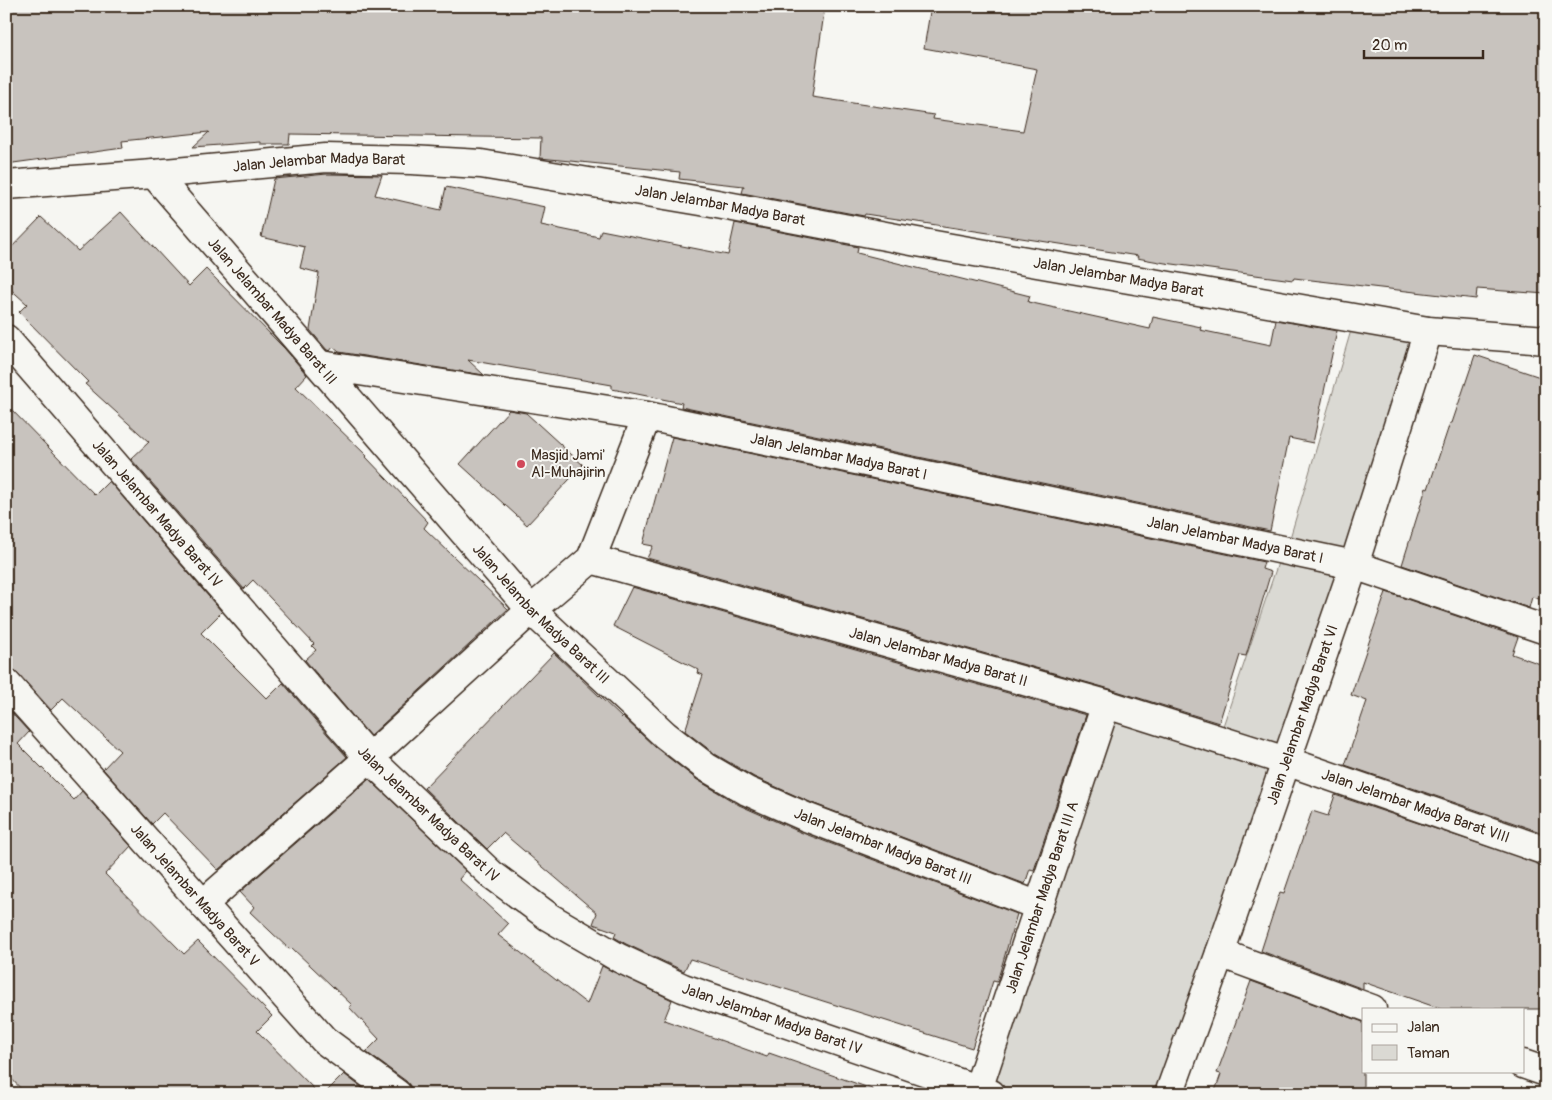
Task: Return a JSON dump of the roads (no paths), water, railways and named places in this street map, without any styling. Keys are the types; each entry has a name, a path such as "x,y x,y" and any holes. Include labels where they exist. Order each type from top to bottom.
{"street":[{"name":"Jalan Jelambar Madya Barat","path":"6,185 326,158 481,164 701,201 927,244 1428,331 1546,340"},
{"name":"Jalan Jelambar Madya Barat III","path":"154,174 532,610 665,735 706,767 747,791 806,817 1039,906"},
{"name":"Jalan Jelambar Madya Barat VI","path":"1169,1094 1220,953 1354,566 1428,331"},
{"name":"Jalan Jelambar Madya Barat IV","path":"6,339 369,758 491,874 549,917 620,958 682,988 984,1092"},
{"name":"Jalan Jelambar Madya Barat I","path":"321,365 647,416 1354,566 1546,630"},
{"path":"203,904 369,758 591,558 647,416"},
{"name":"Jalan Jelambar Madya Barat II","path":"591,558 1106,704 1286,761"},
{"name":"Jalan Jelambar Madya Barat V","path":"6,683 324,1040 397,1094"},
{"name":"Jalan Jelambar Madya Barat III A","path":"984,1092 1039,906 1106,704"},
{"name":"Jalan Jelambar Madya Barat VIII","path":"1286,761 1546,852"},
{"path":"1220,953 1369,1008"},
{"path":"1524,1064 1546,1072"}],"place":[{"name":"Masjid Jami' Al-Muhajirin","path":"521,464"}]}
